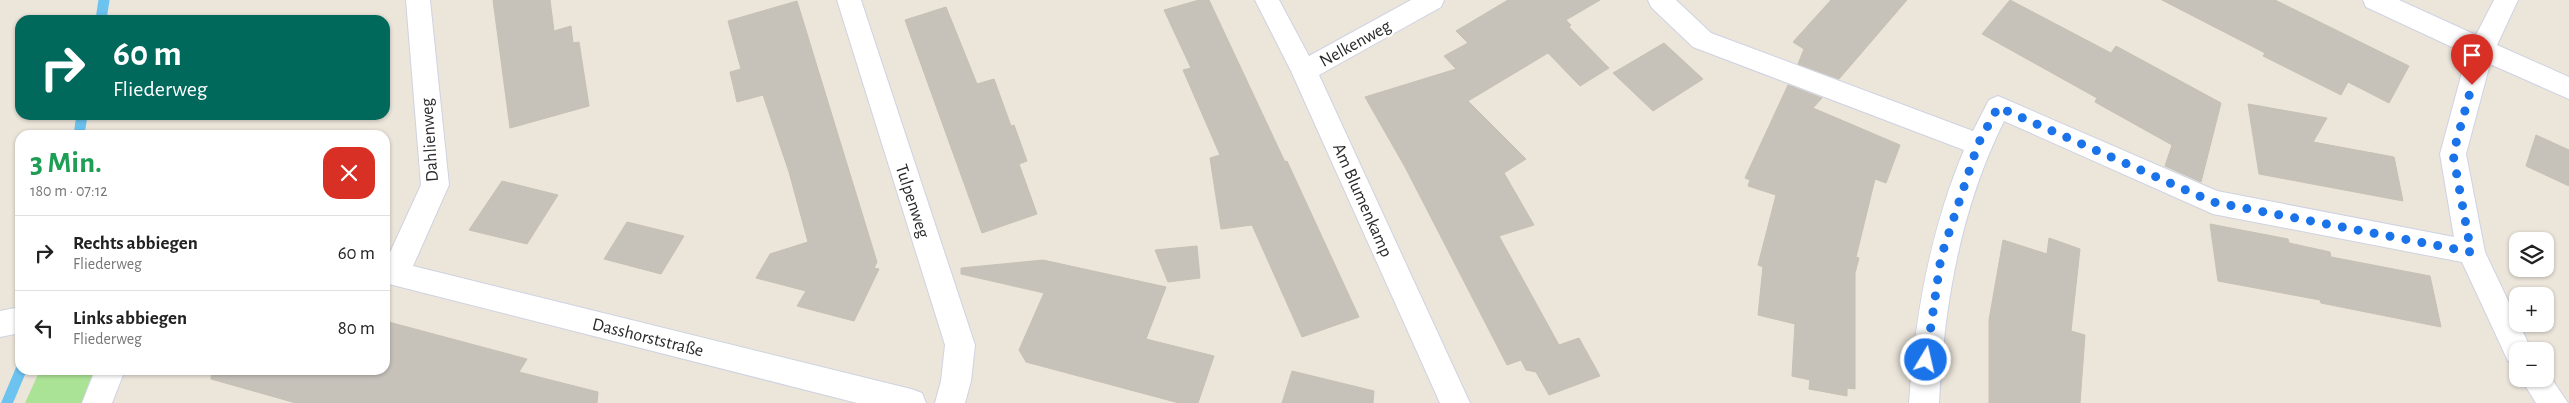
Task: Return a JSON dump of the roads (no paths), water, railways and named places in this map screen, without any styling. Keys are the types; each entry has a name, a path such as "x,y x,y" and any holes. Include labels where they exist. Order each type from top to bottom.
{"street":[{"name":"Dahlienweg","path":"390,272 434,185 418,0"},
{"name":"Tulpenweg","path":"849,0 960,345 956,381 950,403"},
{"name":"Am Blumenkamp","path":"1267,0 1304,71 1455,403"},
{"name":"Nelkenweg","path":"1304,71 1432,0"},
{"path":"1660,0 1702,40 1978,144"},
{"path":"2375,0 2569,89"},
{"path":"2506,0 2481,50 2453,154 2471,252 2513,342"},
{"path":"1924,403 1926,360 1941,257 1978,144 1998,107 2213,202 2471,252"},
{"name":"Dasshorststraße","path":"390,272 911,403"},
{"path":"97,403 108,375"},
{"path":"2542,387 2553,403"}],"waterway":[{"path":"102,15 104,0"},
{"path":"80,130 81,120"},
{"path":"7,403 19,375"}]}
